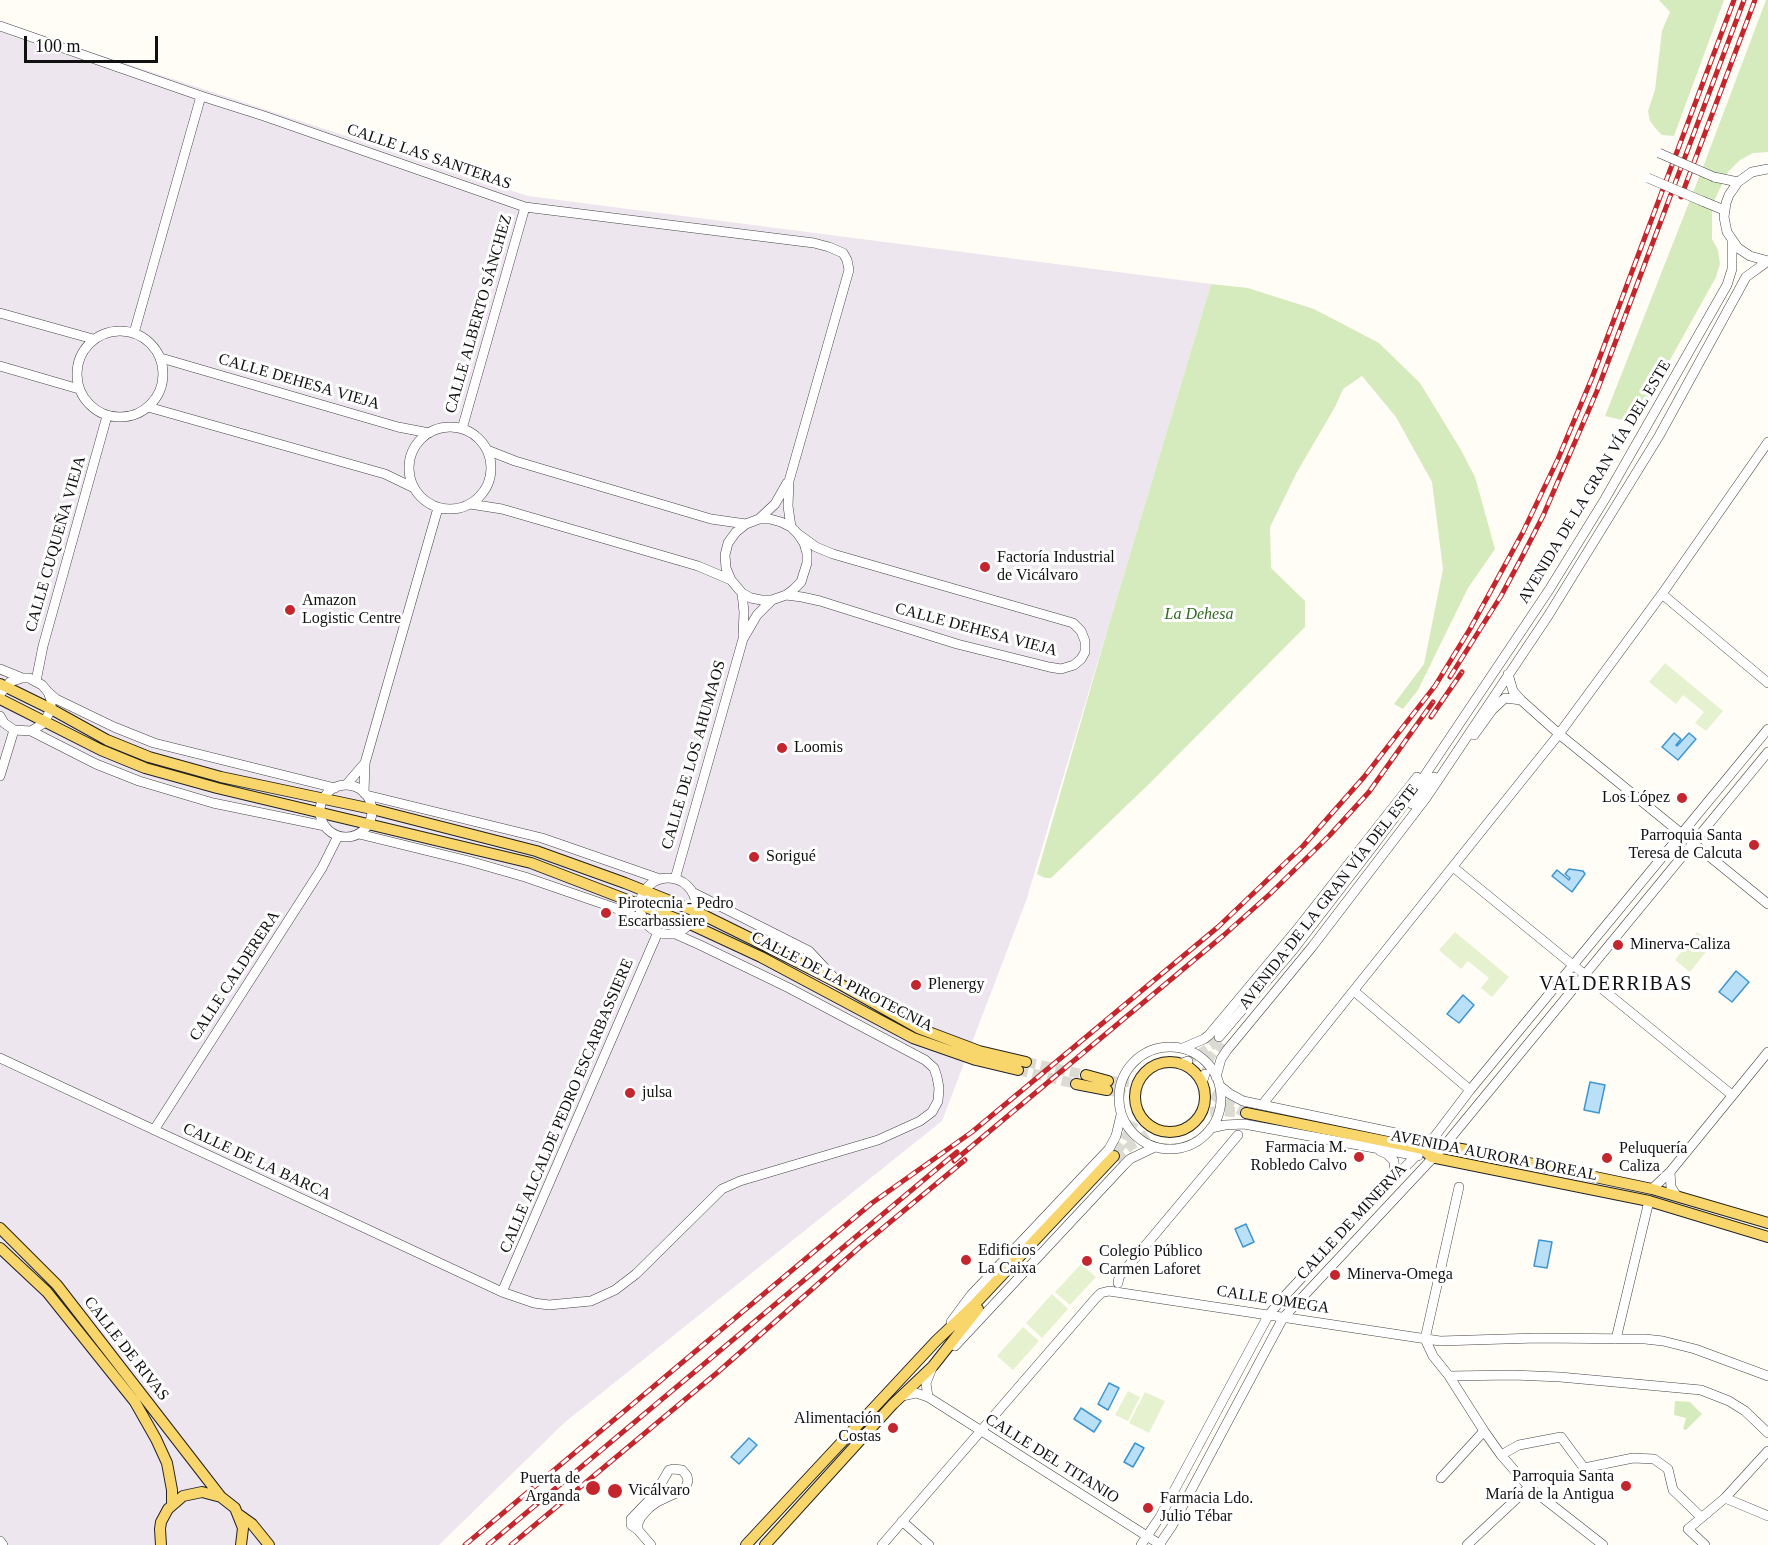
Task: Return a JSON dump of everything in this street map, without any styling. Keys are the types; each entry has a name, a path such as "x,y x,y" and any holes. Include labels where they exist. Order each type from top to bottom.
{"main road":[{"name":"CALLE DE LA PIROTECNIA","path":"0,699 44,723 144,768 217,788 531,863 690,924 779,966 913,1038 976,1060 1022,1066 918,1028 838,983 695,911 645,891 536,851 372,809 221,777 149,757 107,740 51,709 2,688"},
{"path":"1134,1122 1133,1102 1140,1079 1157,1065 1168,1062 1184,1062 1210,1084 1199,1118"},
{"path":"1076,1084 1107,1086 1086,1076"},
{"path":"1128,1082 1140,1079"},
{"path":"1133,1102 1153,1132 1181,1130 1210,1112"},
{"path":"1246,1113 1419,1152 1431,1157"},
{"path":"1419,1152 1443,1146"},
{"name":"AVENIDA AURORA BOREAL","path":"1443,1146 1652,1189 1768,1223"},
{"path":"746,1545 936,1341 974,1305 1115,1157 975,1312 933,1366 902,1396 765,1545"},
{"name":"AVENIDA AURORA BOREAL","path":"1431,1157 1649,1202 1768,1237"},
{"name":"CALLE DE RIVAS","path":"0,1228 57,1285 221,1497 231,1504 238,1514"},
{"name":"CALLE DE RIVAS","path":"0,1248 47,1293 135,1402 167,1463 172,1504"},
{"path":"161,1544 161,1522 172,1504 183,1496 195,1492 208,1492 221,1497"},
{"path":"238,1514 243,1528 241,1545"},
{"path":"238,1514 252,1524 269,1545"}],"street":[{"name":"CALLE LAS SANTERAS","path":"0,26 525,207 814,243 843,253 849,270 789,481"},
{"path":"134,333 201,96"},
{"path":"1659,153 1714,177 1738,182"},
{"path":"1648,178 1724,210 1729,195 1738,182 1752,172 1768,169"},
{"name":"CALLE ALBERTO SÁNCHEZ","path":"462,429 525,207"},
{"name":"AVENIDA DE LA GRAN VÍA DEL ESTE","path":"1466,736 1305,942 1222,1038 1347,881 1415,790 1549,590 1605,499 1726,288 1732,269 1731,240 1725,223 1724,210"},
{"path":"1731,240 1750,256 1768,261"},
{"name":"AVENIDA DE LA GRAN VÍA DEL ESTE","path":"1211,1128 1220,1108 1210,1084 1221,1059 1312,948 1426,798 1548,616 1659,436 1746,277 1768,261"},
{"path":"0,313 93,339"},
{"path":"120,330 134,333 145,338 160,358 164,371 162,385 157,397 136,415 122,418 107,416 95,410 85,401 76,376 78,362 93,339 120,330"},
{"name":"CALLE DEHESA VIEJA","path":"160,358 398,427 429,433"},
{"path":"0,366 79,389"},
{"path":"148,407 385,474 414,488"},
{"name":"CALLE CUQUEÑA VIEJA","path":"36,681 43,646 107,416"},
{"path":"450,427 462,429 472,434 487,450 490,474 487,486 470,504 460,508 438,507 428,503 414,488 409,476 412,451 429,433 450,427"},
{"path":"1262,1105 1559,734 1764,456 1768,442"},
{"path":"487,450 515,461 711,519 746,524"},
{"path":"759,519 775,504 789,481"},
{"path":"789,481 788,506 795,531"},
{"path":"470,504 502,509 698,566 730,580 742,593 761,600 772,600 786,595 801,582 805,573 807,553 804,543 795,531 782,522 759,519 746,524 728,543 725,562 730,580"},
{"path":"365,794 365,763 438,507"},
{"name":"CALLE DEHESA VIEJA","path":"786,595 820,601 957,644 1048,667 1061,669 1074,665 1085,652 1085,640 1081,631 1073,623 833,554 816,547 795,531"},
{"name":"CALLE DE LOS AHUMAOS","path":"675,879 743,639 742,593"},
{"path":"1662,594 1768,683"},
{"name":"CALLE DE LOS AHUMAOS","path":"743,639 757,615 772,600"},
{"path":"0,669 36,681 56,699 154,743 335,788"},
{"path":"1508,674 1513,691 1559,734 1768,904"},
{"name":"CALLE DE LA PIROTECNIA","path":"2,688 22,678"},
{"path":"0,716 4,723 14,730 23,732 38,728 44,723 51,709 48,692"},
{"path":"1459,748 1470,741 1492,710 1505,698 1521,699"},
{"name":"AVENIDA DE LA GRAN VÍA DEL ESTE","path":"1183,1048 1209,1035 1457,729"},
{"name":"CALLE DE MINERVA","path":"1144,1541 1160,1517 1268,1316 1281,1299 1432,1140 1470,1090 1768,729"},
{"path":"0,776 14,730"},
{"path":"31,731 96,764 139,781 213,803 324,826"},
{"name":"CALLE DE MINERVA","path":"1160,1545 1283,1318 1443,1146 1768,752"},
{"path":"346,785 365,763"},
{"path":"359,834 368,824 372,809 370,801 357,788 346,785 335,788 324,798 320,812 324,826 338,836 349,837 359,834 469,861 525,877 645,921"},
{"path":"365,794 542,837 660,879 675,879"},
{"name":"CALLE CALDERERA","path":"154,1131 322,868 338,836"},
{"path":"1453,867 1732,1095"},
{"path":"658,932 645,921 640,905 645,891 660,879"},
{"name":"CALLE DE LA PIROTECNIA","path":"675,879 685,884 692,892 809,951 838,983"},
{"path":"673,933 690,924 696,902 692,892"},
{"name":"CALLE DE LA PIROTECNIA","path":"502,1292 519,1299 542,1304 562,1305 591,1301 615,1290 636,1274 722,1188 878,1140 920,1121 932,1112 938,1101 937,1077 934,1068 925,1060 789,988 700,945 673,933 658,932"},
{"name":"CALLE ALCALDE PEDRO ESCARBASSIERE","path":"502,1292 658,932"},
{"path":"1354,992 1470,1090"},
{"path":"1183,1048 1150,1050 1134,1061 1126,1071 1119,1089 1118,1102 1121,1115 1135,1136 1155,1147 1171,1149 1184,1147 1202,1138 1211,1128"},
{"name":"AVENIDA AURORA BOREAL","path":"1183,1048 1201,1057 1211,1068 1210,1084 1237,1098 1432,1140 1443,1146"},
{"path":"1652,1189 1670,1172 1768,1052"},
{"name":"CALLE DE LA BARCA","path":"0,1058 502,1292"},
{"path":"936,1341 971,1295 1108,1149 1116,1136 1121,1115"},
{"name":"AVENIDA AURORA BOREAL","path":"1211,1128 1244,1124 1372,1148 1419,1152"},
{"path":"1118,1283 1126,1269 1238,1135"},
{"path":"902,1396 916,1393 928,1397 926,1383 933,1366 949,1352 1130,1159 1155,1147"},
{"name":"CALLE DE MINERVA","path":"1372,1148 1387,1154 1394,1161 1395,1177"},
{"path":"1670,1172 1671,1187 1676,1195"},
{"path":"1459,1187 1425,1339 1433,1356 1449,1376 1501,1455 1529,1487 1603,1545"},
{"path":"1616,1339 1649,1202"},
{"name":"CALLE OMEGA","path":"882,1545 1101,1293 1117,1291 1425,1339 1450,1341 1537,1338 1645,1339 1695,1349 1768,1376"},
{"path":"1449,1376 1560,1377 1701,1390 1729,1401 1745,1411 1764,1425 1768,1433"},
{"name":"CALLE DEL TITANIO","path":"928,1397 1144,1541 1160,1545"},
{"path":"1441,1478 1484,1431"},
{"path":"1501,1455 1519,1445 1561,1437 1584,1468 1633,1458 1654,1459 1668,1469 1673,1490 1701,1517"},
{"path":"1705,1545 1688,1529 1725,1498 1768,1452"},
{"path":"638,1530 638,1523 649,1508 685,1489 688,1481 685,1472 677,1468 667,1473 656,1494 631,1519 631,1525 651,1545"},
{"path":"1467,1545 1529,1487"},
{"path":"1725,1498 1768,1516"},
{"path":"902,1521 929,1545"},
{"path":"0,1541 3,1545"}],"shaded area":[{"path":"0,22 528,196 1211,284 1026,901 942,1121 564,1423 439,1545 0,1545"}],"green space":[{"path":"1659,0 1724,0 1674,136 1662,135 1650,121 1648,111 1655,90 1662,31 1670,12"},
{"path":"1766,0 1768,0 1768,152 1753,153 1740,160 1728,172 1712,205 1712,239 1718,250 1720,264 1716,277 1635,423 1605,416 1705,162"},
{"name":"La Dehesa","path":"1211,284 1248,288 1314,309 1379,343 1420,383 1461,450 1475,477 1495,549 1468,588 1418,690 1403,709 1394,704 1424,664 1443,569 1432,482 1396,417 1362,376 1343,389 1297,472 1270,527 1271,568 1305,601 1305,627 1149,784 1051,878 1045,878 1037,874"},
{"path":"1665,663 1723,711 1706,731 1695,723 1704,712 1683,695 1676,704 1649,682"},
{"path":"1455,932 1509,977 1492,997 1481,988 1489,978 1468,961 1461,969 1439,950"},
{"path":"1697,932 1712,944 1690,972 1675,960"},
{"path":"1081,1264 1096,1277 1070,1305 1055,1292"},
{"path":"1052,1294 1068,1309 1042,1338 1026,1323"},
{"path":"1023,1327 1039,1341 1013,1370 997,1356"},
{"path":"1128,1391 1140,1397 1128,1421 1115,1415"},
{"path":"1145,1392 1165,1401 1149,1433 1129,1423"},
{"path":"1675,1401 1690,1402 1702,1414 1686,1430 1683,1429 1686,1418 1674,1415"}],"water":[{"path":"1674,733 1681,739 1677,746 1689,733 1696,739 1678,760 1662,747"},
{"path":"1569,869 1583,871 1585,874 1572,892 1552,876 1557,870 1569,880 1570,878 1565,874"},
{"path":"1736,971 1749,982 1732,1002 1719,992"},
{"path":"1463,995 1474,1005 1459,1023 1447,1014"},
{"path":"1590,1082 1605,1085 1599,1113 1584,1110"},
{"path":"1246,1224 1254,1242 1243,1247 1235,1229"},
{"path":"1539,1240 1552,1242 1547,1268 1534,1266"},
{"path":"1109,1383 1119,1388 1108,1410 1098,1404"},
{"path":"1081,1408 1101,1421 1094,1432 1074,1419"},
{"path":"749,1438 757,1445 739,1464 731,1457"},
{"path":"1135,1443 1144,1448 1133,1467 1124,1462"}],"tunnel":[{"path":"1188,1061 1211,1046 1219,1037"},
{"path":"1205,1074 1211,1056 1224,1040"},
{"path":"1026,1062 1086,1075"},
{"path":"1018,1070 1076,1084"},
{"path":"1108,1081 1129,1082"},
{"path":"1107,1090 1125,1094"},
{"path":"1212,1094 1246,1113"},
{"path":"1210,1112 1236,1112"},
{"path":"1116,1152 1134,1122"},
{"path":"1116,1159 1148,1134"}],"railway":[{"path":"465,1545 872,1203 972,1132 1218,927 1303,846 1364,777 1435,686 1470,629 1523,532 1558,459 1592,378 1734,0"},
{"path":"1450,677 1501,596 1543,516 1597,391 1744,0"},
{"path":"1681,197 1755,0"},
{"path":"1431,717 1462,672"},
{"path":"954,1161 1271,893 1329,836 1369,792 1433,702"},
{"path":"488,1545 957,1152"},
{"path":"511,1545 718,1372 860,1247 965,1160"}],"place":[{"name":"Factoría Industrial de Vicálvaro","path":"985,567"},
{"name":"Amazon Logistic Centre","path":"290,610"},
{"name":"Loomis","path":"782,748"},
{"name":"Los López","path":"1682,798"},
{"name":"Parroquia Santa Teresa de Calcuta","path":"1754,845"},
{"name":"Sorigué","path":"754,857"},
{"name":"Pirotecnia - Pedro Escarbassiere","path":"606,913"},
{"name":"Minerva-Caliza","path":"1618,945"},
{"name":"Plenergy","path":"916,985"},
{"name":"julsa","path":"630,1093"},
{"name":"Farmacia M. Robledo Calvo","path":"1359,1157"},
{"name":"Peluquería Caliza","path":"1607,1158"},
{"name":"Edificios La Caixa","path":"966,1260"},
{"name":"Colegio Público Carmen Laforet","path":"1087,1261"},
{"name":"Minerva-Omega","path":"1335,1275"},
{"name":"Alimentación Costas","path":"893,1428"},
{"name":"Parroquia Santa María de la Antigua","path":"1626,1486"},
{"name":"Puerta de Arganda","path":"593,1488"},
{"name":"Vicálvaro","path":"615,1491"},
{"name":"Farmacia Ldo. Julio Tébar","path":"1148,1508"}],"district":[{"name":"VALDERRIBAS","path":"1616,985"}]}
